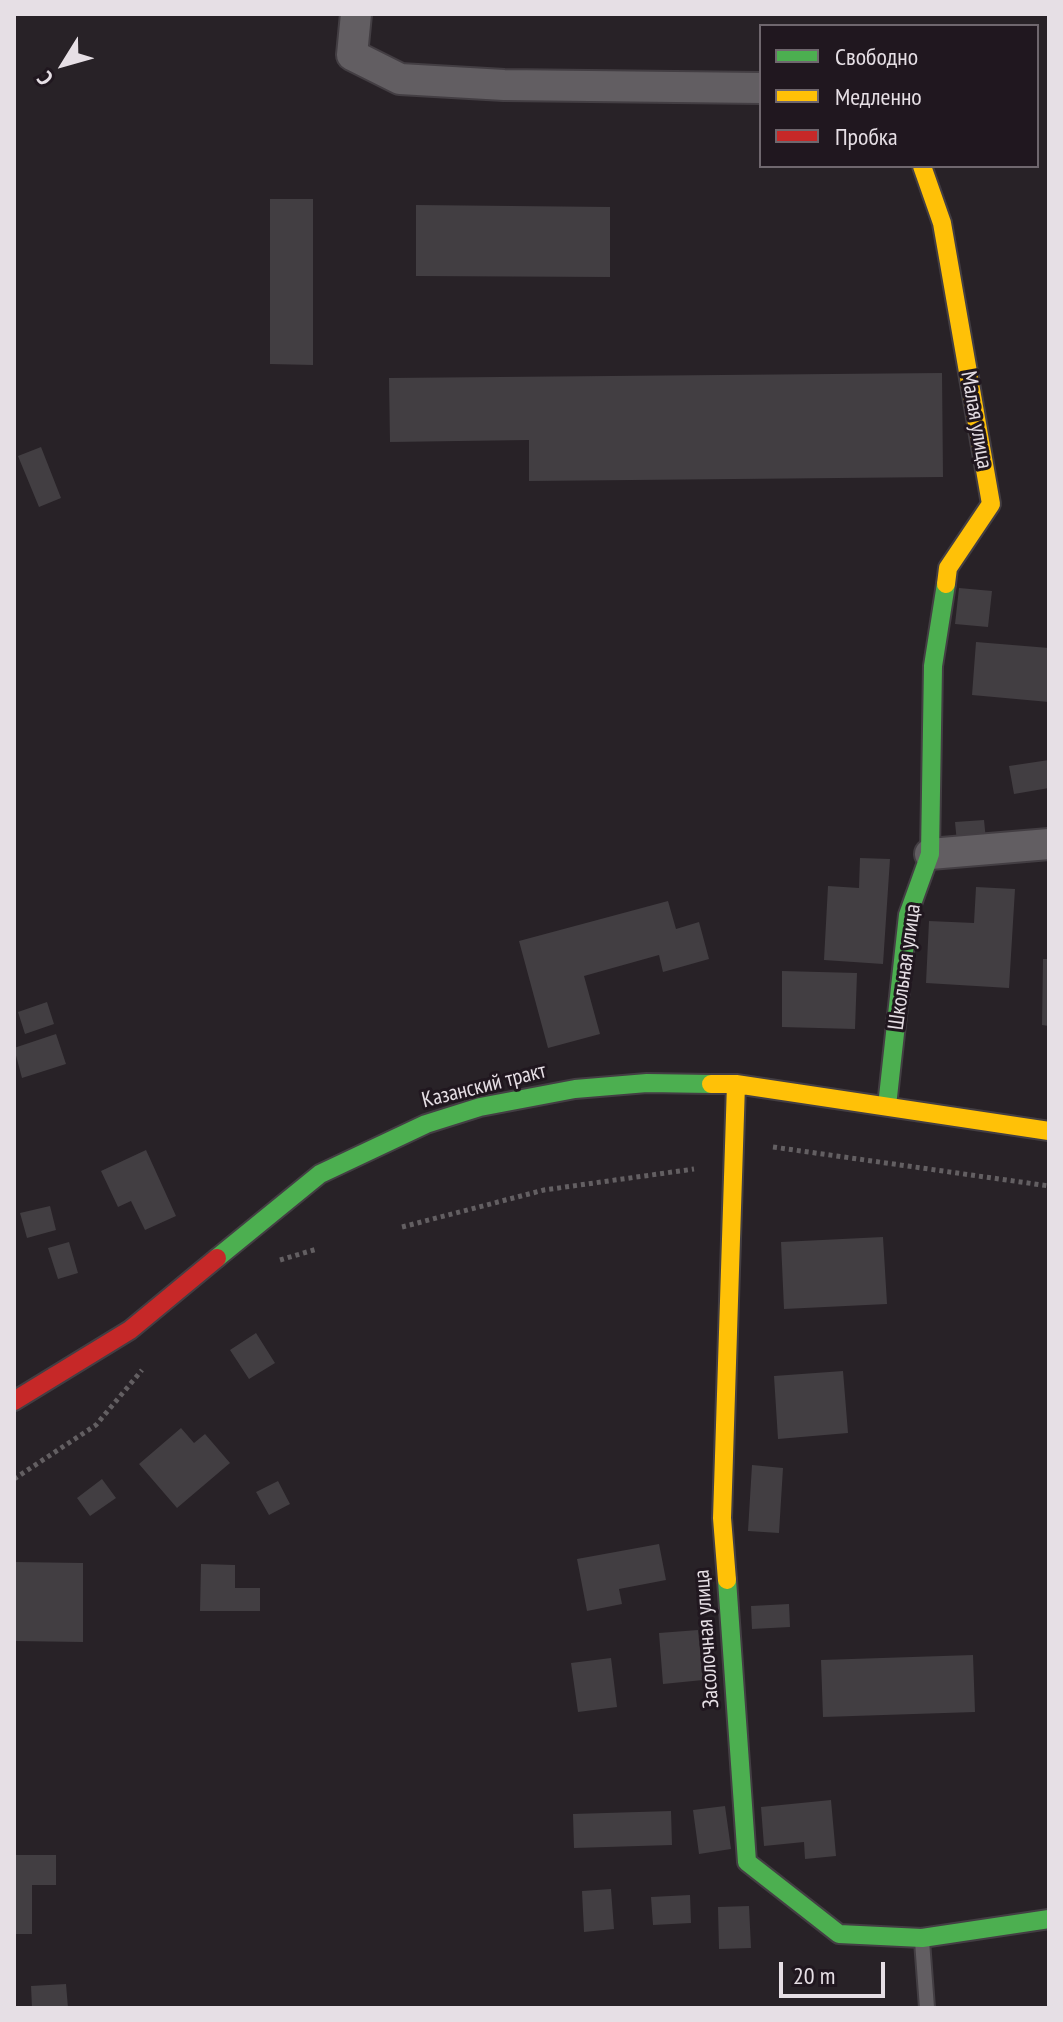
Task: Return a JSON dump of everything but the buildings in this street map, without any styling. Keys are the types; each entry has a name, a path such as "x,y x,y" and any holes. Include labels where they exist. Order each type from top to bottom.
{"street":[{"path":"356,14 352,55 400,79 504,85 759,88"},
{"name":"Малая улица","path":"923,168 942,223 991,504 948,568 933,666 930,854"},
{"path":"930,854 1049,844"},
{"name":"Школьная улица","path":"887,1106 908,915 930,854"},
{"name":"Казанский тракт","path":"14,1401 130,1330 320,1174 426,1124 480,1107 575,1089 647,1083 736,1084 1049,1131"},
{"name":"Засолочная улица","path":"736,1084 722,1518 747,1862 839,1934 922,1938 1049,1919"}],"lane":[{"path":"922,1938 927,2008"}],"path":[{"path":"402,1227 436,1218"},
{"path":"294,1255 317,1249"}],"traffic: fast":[{"path":"887,1106 908,915 930,854 933,666 946,584"},
{"path":"217,1258 320,1174 426,1124 480,1107 575,1089 647,1083 711,1084"},
{"path":"727,1580 747,1862 839,1934 922,1938 1049,1919"}],"traffic: slow":[{"path":"923,168 942,223 991,504 948,568 946,584"},
{"path":"711,1084 736,1084 1049,1131"},
{"path":"727,1580 722,1518 736,1084"}],"traffic: jam":[{"path":"14,1401 130,1330 217,1258"}]}
